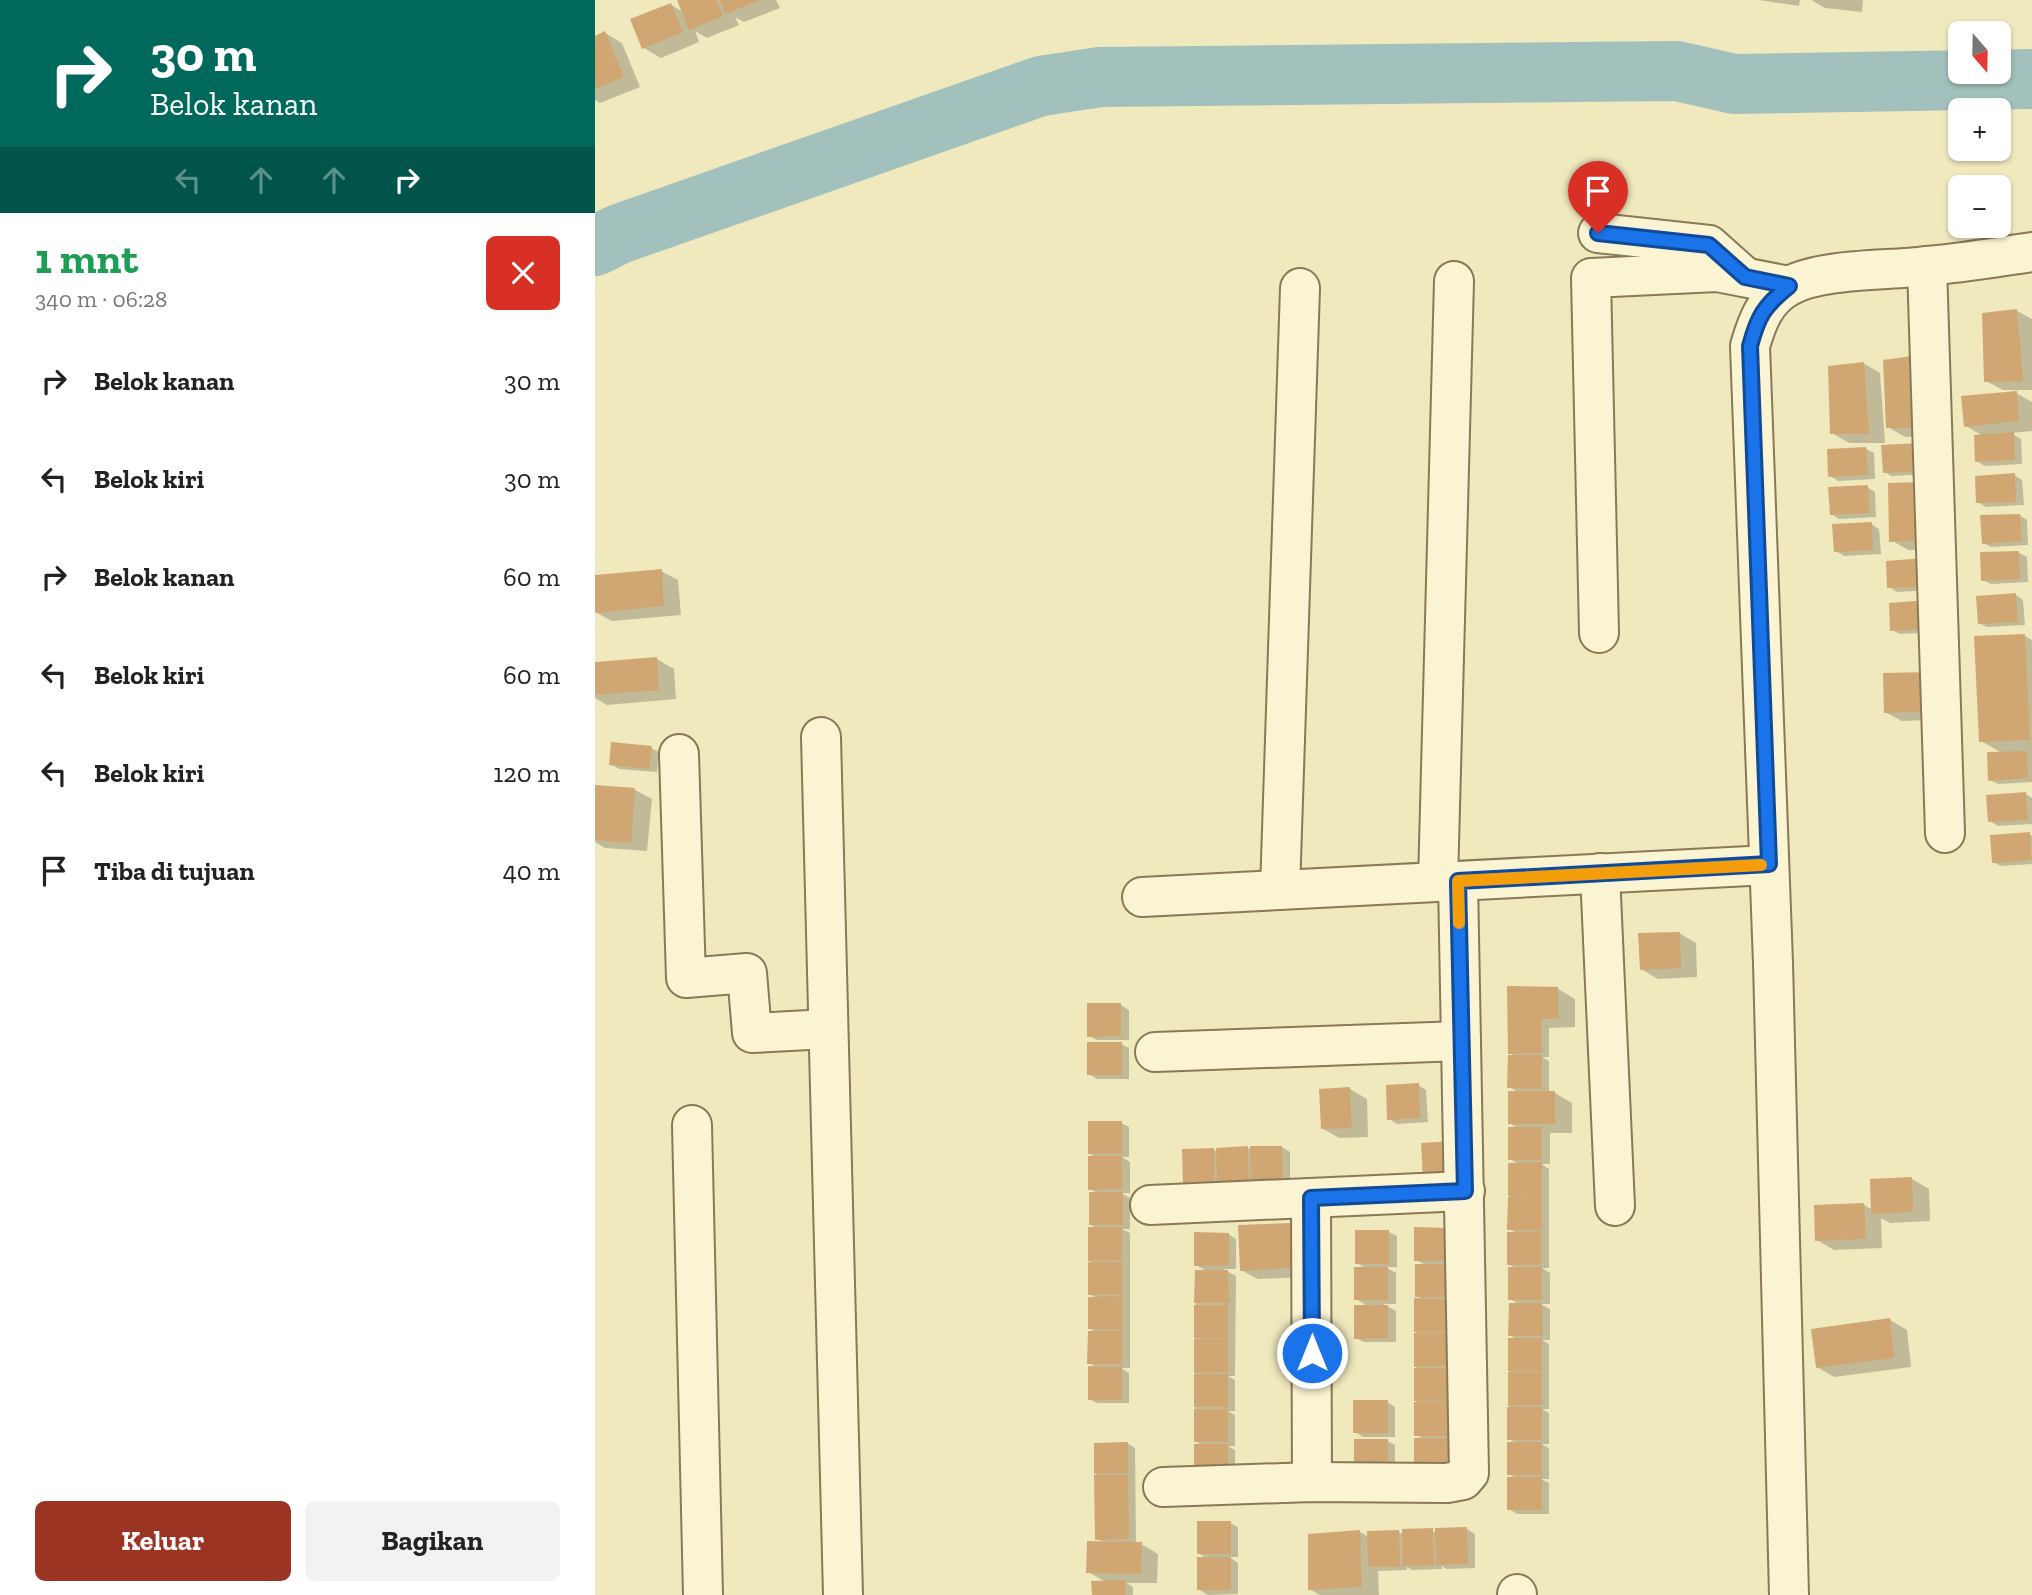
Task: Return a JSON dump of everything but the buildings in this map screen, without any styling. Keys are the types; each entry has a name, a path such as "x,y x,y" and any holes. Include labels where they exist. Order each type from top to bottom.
{"street":[{"path":"1598,233 1709,245 1745,277"},
{"path":"1789,1595 1769,864 1750,346 1757,320 1767,304 1789,286 1822,276 2032,252"},
{"path":"1927,266 1945,833"},
{"path":"1599,633 1591,278 1717,272 1789,286"},
{"path":"1163,1488 1313,1482 1447,1483 1463,1480 1469,1473 1461,1041 1448,881 1454,281"},
{"path":"1280,890 1300,288"},
{"path":"821,737 842,1595"},
{"path":"679,754 687,978 747,973 752,1033 828,1028"},
{"path":"1142,897 1769,864"},
{"path":"1600,873 1615,1206"},
{"path":"1155,1052 1461,1041"},
{"path":"692,1125 703,1595"},
{"path":"1150,1205 1465,1191"},
{"path":"1311,1198 1313,1482"}],"waterway":[{"path":"595,246 619,234 1041,86 1100,77 1677,71 1734,84 2032,79"}],"slow traffic":[{"path":"1459,923 1458,881 1761,865"}],"route":[{"path":"1312,1353 1311,1198 1465,1191 1458,881 1769,864 1750,346 1757,320 1767,304 1789,286 1745,277 1709,245 1598,233"}]}
